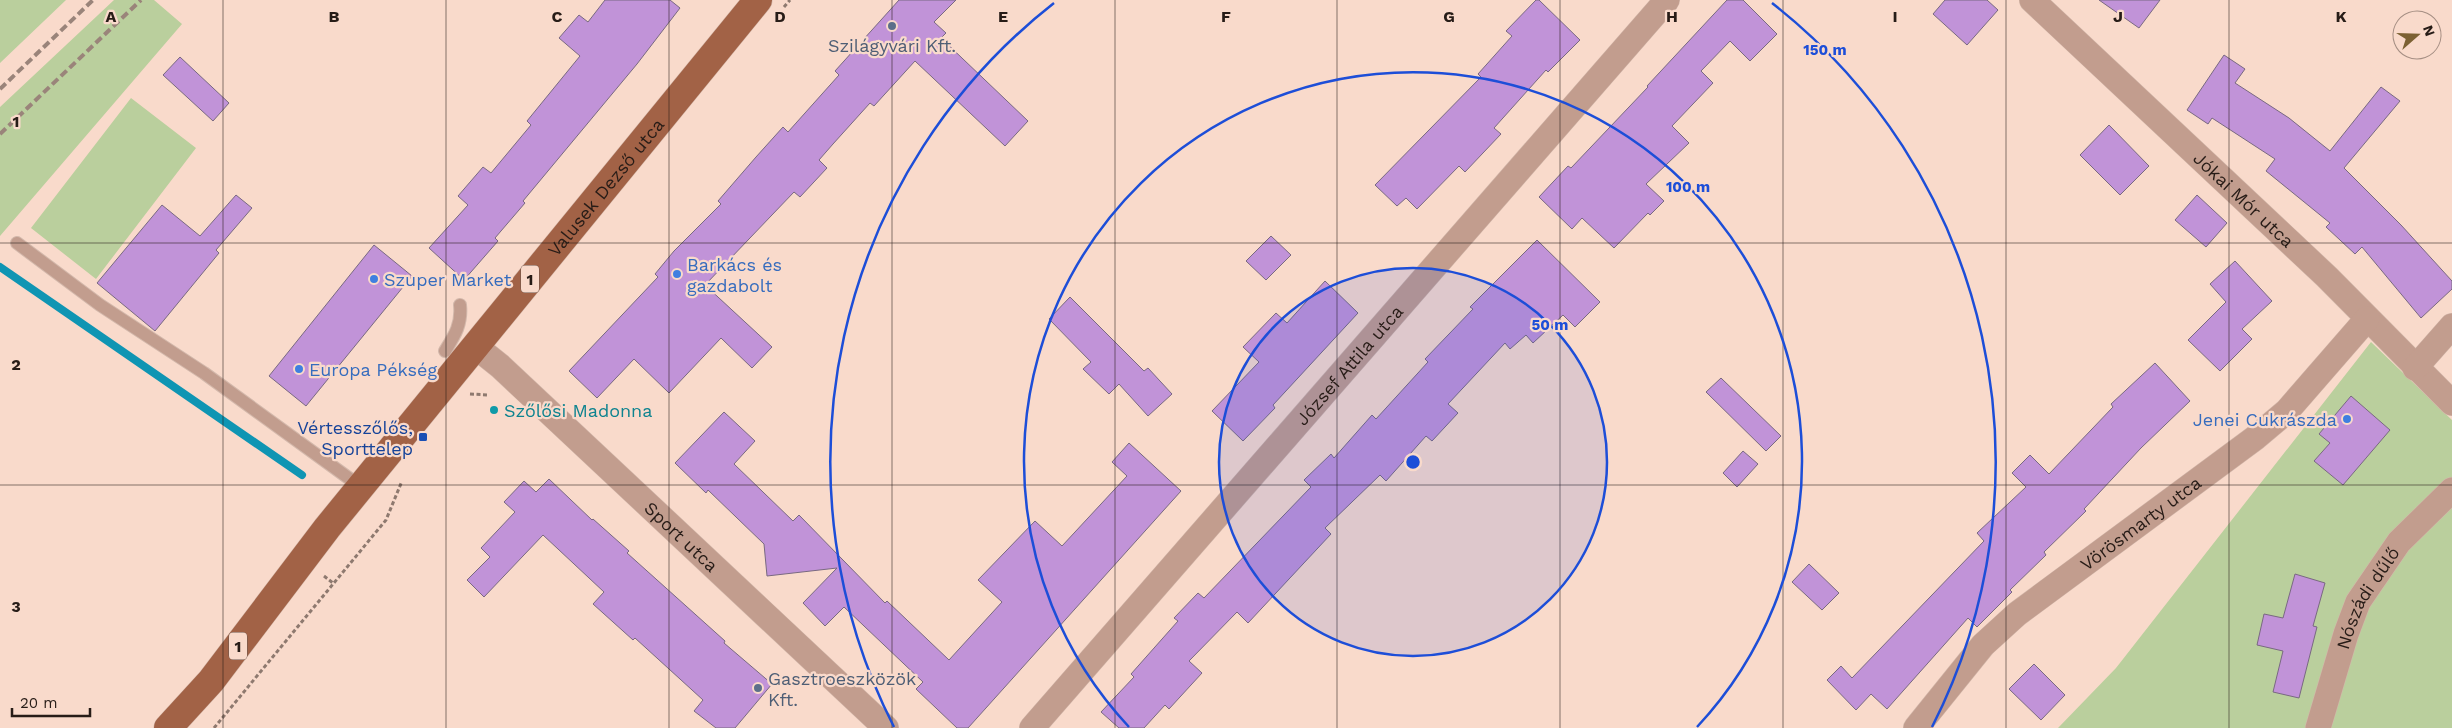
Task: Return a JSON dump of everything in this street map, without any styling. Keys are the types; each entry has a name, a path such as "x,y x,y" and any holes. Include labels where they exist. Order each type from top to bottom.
{"main road":[{"name":"Valusek Dezső utca","path":"168,728 211,681 303,559 361,488 485,354 758,0"}],"street":[{"name":"József Attila utca","path":"1032,728 1667,0"},
{"name":"Jókai Mór utca","path":"2032,0 2327,277 2415,368 2452,403"},
{"name":"Vörösmarty utca","path":"1916,728 1977,652 2017,614 2255,438 2287,411 2367,319"},
{"path":"2415,368 2452,326"},
{"name":"Sport utca","path":"485,354 886,728"},
{"name":"Nószádi dűlő","path":"2318,728 2346,634 2358,602 2399,542 2452,490"}],"lane":[{"path":"17,243 100,306 204,373 361,488"},
{"path":"445,351 458,330 461,315 460,305"}],"path":[{"path":"464,402 470,394 485,354"},
{"path":"470,394 489,395"},
{"path":"214,728 386,520 404,477"}],"green space":[{"path":"0,0 66,0 0,63"},
{"path":"114,0 154,0 182,24 0,236 0,107"},
{"path":"131,98 196,148 96,279 31,228"},
{"path":"2371,342 2452,420 2452,728 2058,728 2116,668"}],"building":[{"path":"605,0 670,0 680,8 637,64 523,201 525,203 495,238 498,241 464,280 429,248 468,205 458,196 483,167 491,173 531,125 527,121 580,56 559,38 579,15 588,22"},
{"path":"899,0 956,0 934,22 946,33 941,38 1028,121 1005,146 915,61 874,106 870,103 819,160 827,168 800,197 794,192 705,285 772,347 752,368 721,338 669,393 634,359 597,398 569,371 658,277 655,274 674,251 721,204 718,201 783,127 788,132 839,75 835,71"},
{"path":"1536,0 1539,0 1580,40 1548,72 1546,70 1494,128 1501,134 1465,172 1459,166 1417,209 1406,198 1397,206 1375,185 1481,77 1478,74 1512,36 1506,31"},
{"path":"1727,0 1743,0 1777,34 1750,61 1730,41 1701,71 1713,83 1672,126 1689,143 1646,184 1664,201 1650,215 1648,213 1614,248 1582,218 1572,229 1539,197 1568,166 1571,168"},
{"path":"1945,0 1987,0 1998,10 1967,45 1933,14"},
{"path":"2099,0 2160,0 2139,28"},
{"path":"2224,55 2245,69 2235,83 2289,118 2330,151 2381,87 2400,101 2344,168 2401,225 2452,281 2452,289 2421,318 2362,247 2355,254 2326,227 2330,223 2266,171 2275,159 2212,118 2208,124 2187,110"},
{"path":"180,57 229,103 213,121 163,75"},
{"path":"2109,125 2149,166 2120,195 2080,155"},
{"path":"236,195 252,208 216,250 219,253 155,331 97,283 162,205 200,236"},
{"path":"2197,195 2227,223 2206,247 2175,220"},
{"path":"1271,236 1291,255 1266,280 1246,261"},
{"path":"1537,240 1600,302 1575,327 1563,315 1533,343 1526,335 1510,349 1505,343 1448,404 1458,413 1432,441 1426,436 1386,481 1380,475 1325,528 1331,534 1248,623 1237,612 1189,661 1202,673 1169,709 1165,705 1144,728 1119,728 1101,712 1134,677 1131,674 1178,621 1174,618 1198,593 1204,598 1311,487 1304,480 1331,454 1334,458 1372,415 1376,419 1428,362 1425,359 1473,309 1470,307"},
{"path":"374,245 412,276 306,406 269,376"},
{"path":"2235,261 2272,301 2242,329 2252,339 2220,371 2188,340 2226,302 2210,284"},
{"path":"1325,281 1358,313 1273,405 1275,408 1243,441 1212,411 1259,362 1243,347 1276,313 1287,323"},
{"path":"1070,297 1144,371 1148,368 1172,394 1148,416 1119,384 1109,394 1083,369 1091,362 1049,319"},
{"path":"2155,363 2190,401 2141,448 2084,509 2086,511 2044,552 2046,555 2010,590 2012,592 1977,627 1968,618 1887,709 1871,694 1856,710 1827,680 1841,666 1852,678 1984,541 1977,533 2026,487 2012,473 2030,455 2049,474 2113,407 2111,404"},
{"path":"1721,378 1781,436 1766,451 1706,392"},
{"path":"2351,396 2390,430 2343,485 2314,461 2330,443 2319,434"},
{"path":"724,412 755,441 734,464 793,521 799,515 885,603 887,601 949,660 1002,602 978,580 1035,521 1062,546 1127,476 1112,462 1129,443 1181,491 968,728 957,728 916,689 923,682 844,607 825,626 803,603 837,568 767,576 764,544 708,490 706,493 675,463"},
{"path":"1743,451 1758,464 1737,487 1723,473"},
{"path":"549,479 592,520 629,551 627,553 725,641 724,643 772,684 735,728 716,728 694,711 703,700 635,638 633,640 593,604 604,592 543,535 484,597 467,580 490,557 481,548 515,512 504,502 524,481 536,492"},
{"path":"1809,564 1839,593 1822,610 1792,582"},
{"path":"2295,574 2325,583 2313,626 2317,627 2299,698 2273,692 2283,651 2257,645 2264,614 2283,618"},
{"path":"2034,664 2065,695 2041,720 2009,689"}],"waterway":[{"path":"0,267 302,475"}],"railway":[{"path":"0,89 93,0"},
{"path":"0,134 141,0"}],"place":[{"name":"Szilágyvári Kft.","path":"892,26"},
{"name":"Barkács és gazdabolt","path":"677,274"},
{"name":"Szuper Market","path":"374,279"},
{"name":"Europa Pékség","path":"299,369"},
{"name":"Szőlősi Madonna","path":"494,410"},
{"name":"Jenei Cukrászda","path":"2347,419"},
{"name":"Vértesszőlős, Sporttelep","path":"423,437"},
{"name":"Gasztroeszközök Kft.","path":"758,688"}]}
